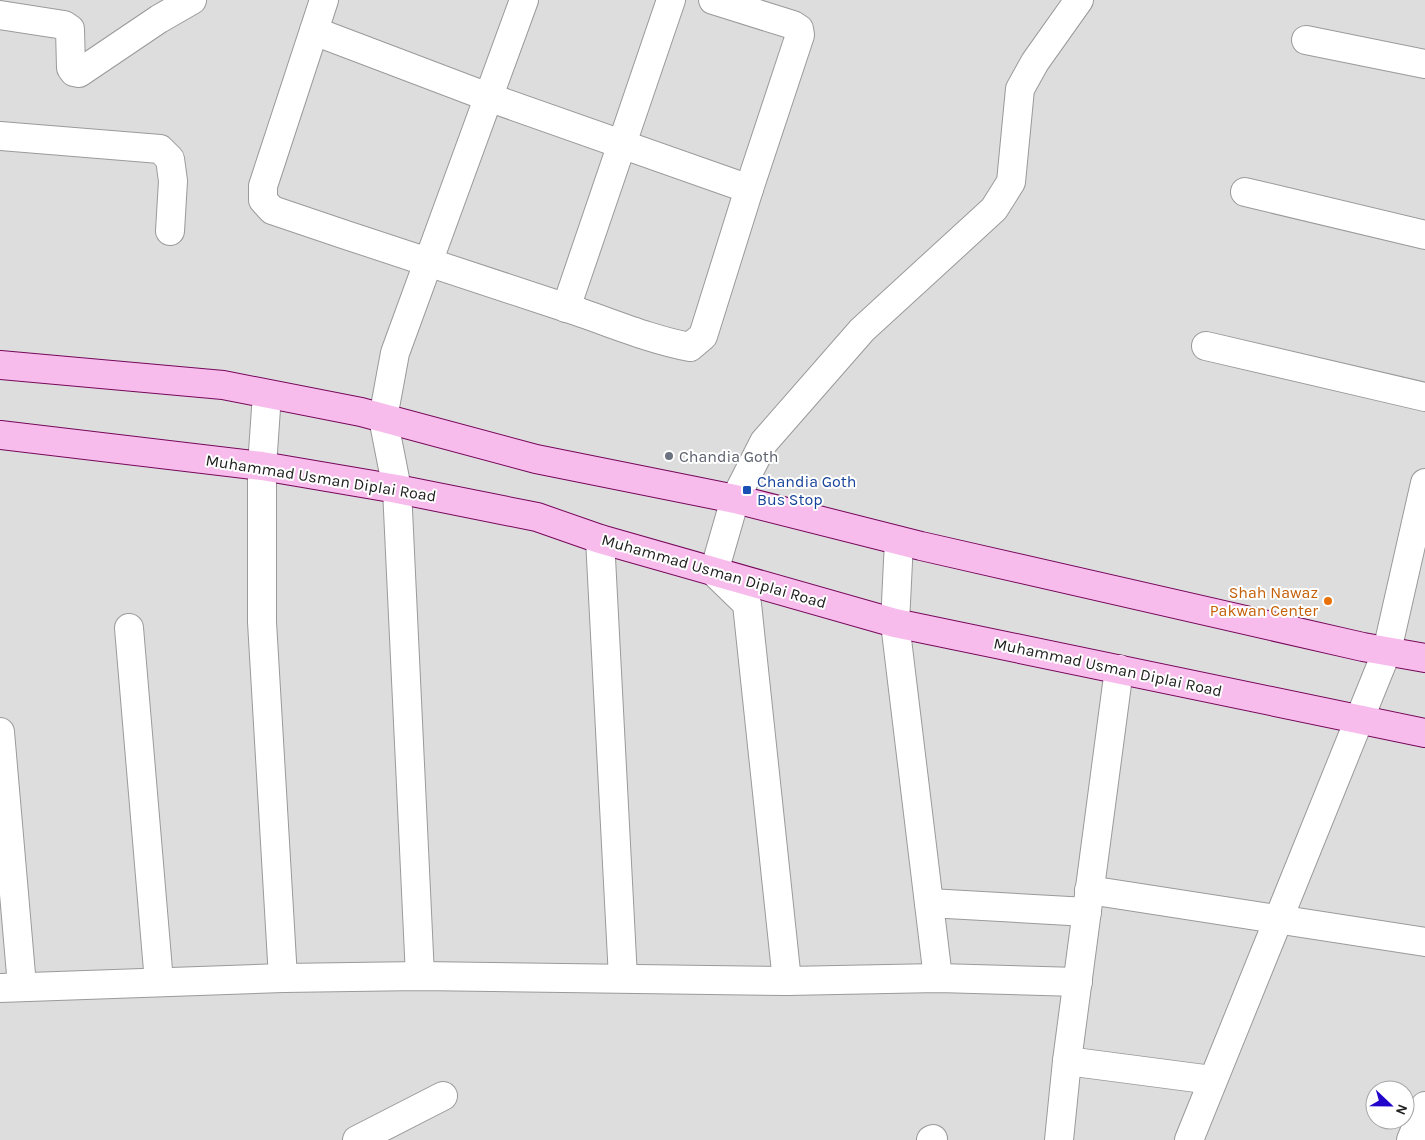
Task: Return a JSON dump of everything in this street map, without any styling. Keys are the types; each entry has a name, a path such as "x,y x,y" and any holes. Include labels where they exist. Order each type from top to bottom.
{"street":[{"path":"8,11 64,25 70,29 71,68 78,73 160,9 192,0"},
{"path":"324,0 263,186 263,200 272,210 428,264 671,344 690,347 703,336 800,35 799,29 793,25 716,0"},
{"path":"420,976 397,489 383,418 395,353 524,0"},
{"path":"566,308 671,0"},
{"path":"787,981 747,604 714,572 735,499 764,442 862,330 994,209 1011,182 1020,88 1035,62 1079,0"},
{"path":"314,31 488,97 749,189"},
{"path":"1306,40 1425,64"},
{"path":"0,136 160,149 170,159 173,181 170,232"},
{"path":"1245,192 1425,235"},
{"path":"1206,346 1425,397"},
{"path":"0,365 223,385 268,394 383,418 536,459 735,499 899,541 1425,658"},
{"path":"268,394 262,466 262,622 283,978"},
{"name":"Muhammad Usman Diplai Road","path":"0,435 262,466 397,489 537,517 600,539 895,623 1425,733"},
{"path":"1189,1140 1387,651 1425,483"},
{"path":"600,539 623,978"},
{"path":"899,541 895,623 938,978"},
{"path":"128,628 159,982"},
{"path":"1059,1140 1067,1061 1119,669"},
{"path":"0,732 11,987 283,978 420,976 787,981 938,978 1078,982"},
{"path":"929,904 1088,901 1279,920 1425,942"},
{"path":"1067,1061 1212,1080"},
{"path":"357,1140 443,1096"},
{"path":"1411,1140 1425,1106"}],"shaded area":[{"path":"0,0 1425,0 1425,1140 0,1140"}],"place":[{"name":"Chandia Goth","path":"669,456"},
{"name":"Chandia Goth Bus Stop","path":"747,490"},
{"name":"Shah Nawaz Pakwan Center","path":"1328,601"}]}
